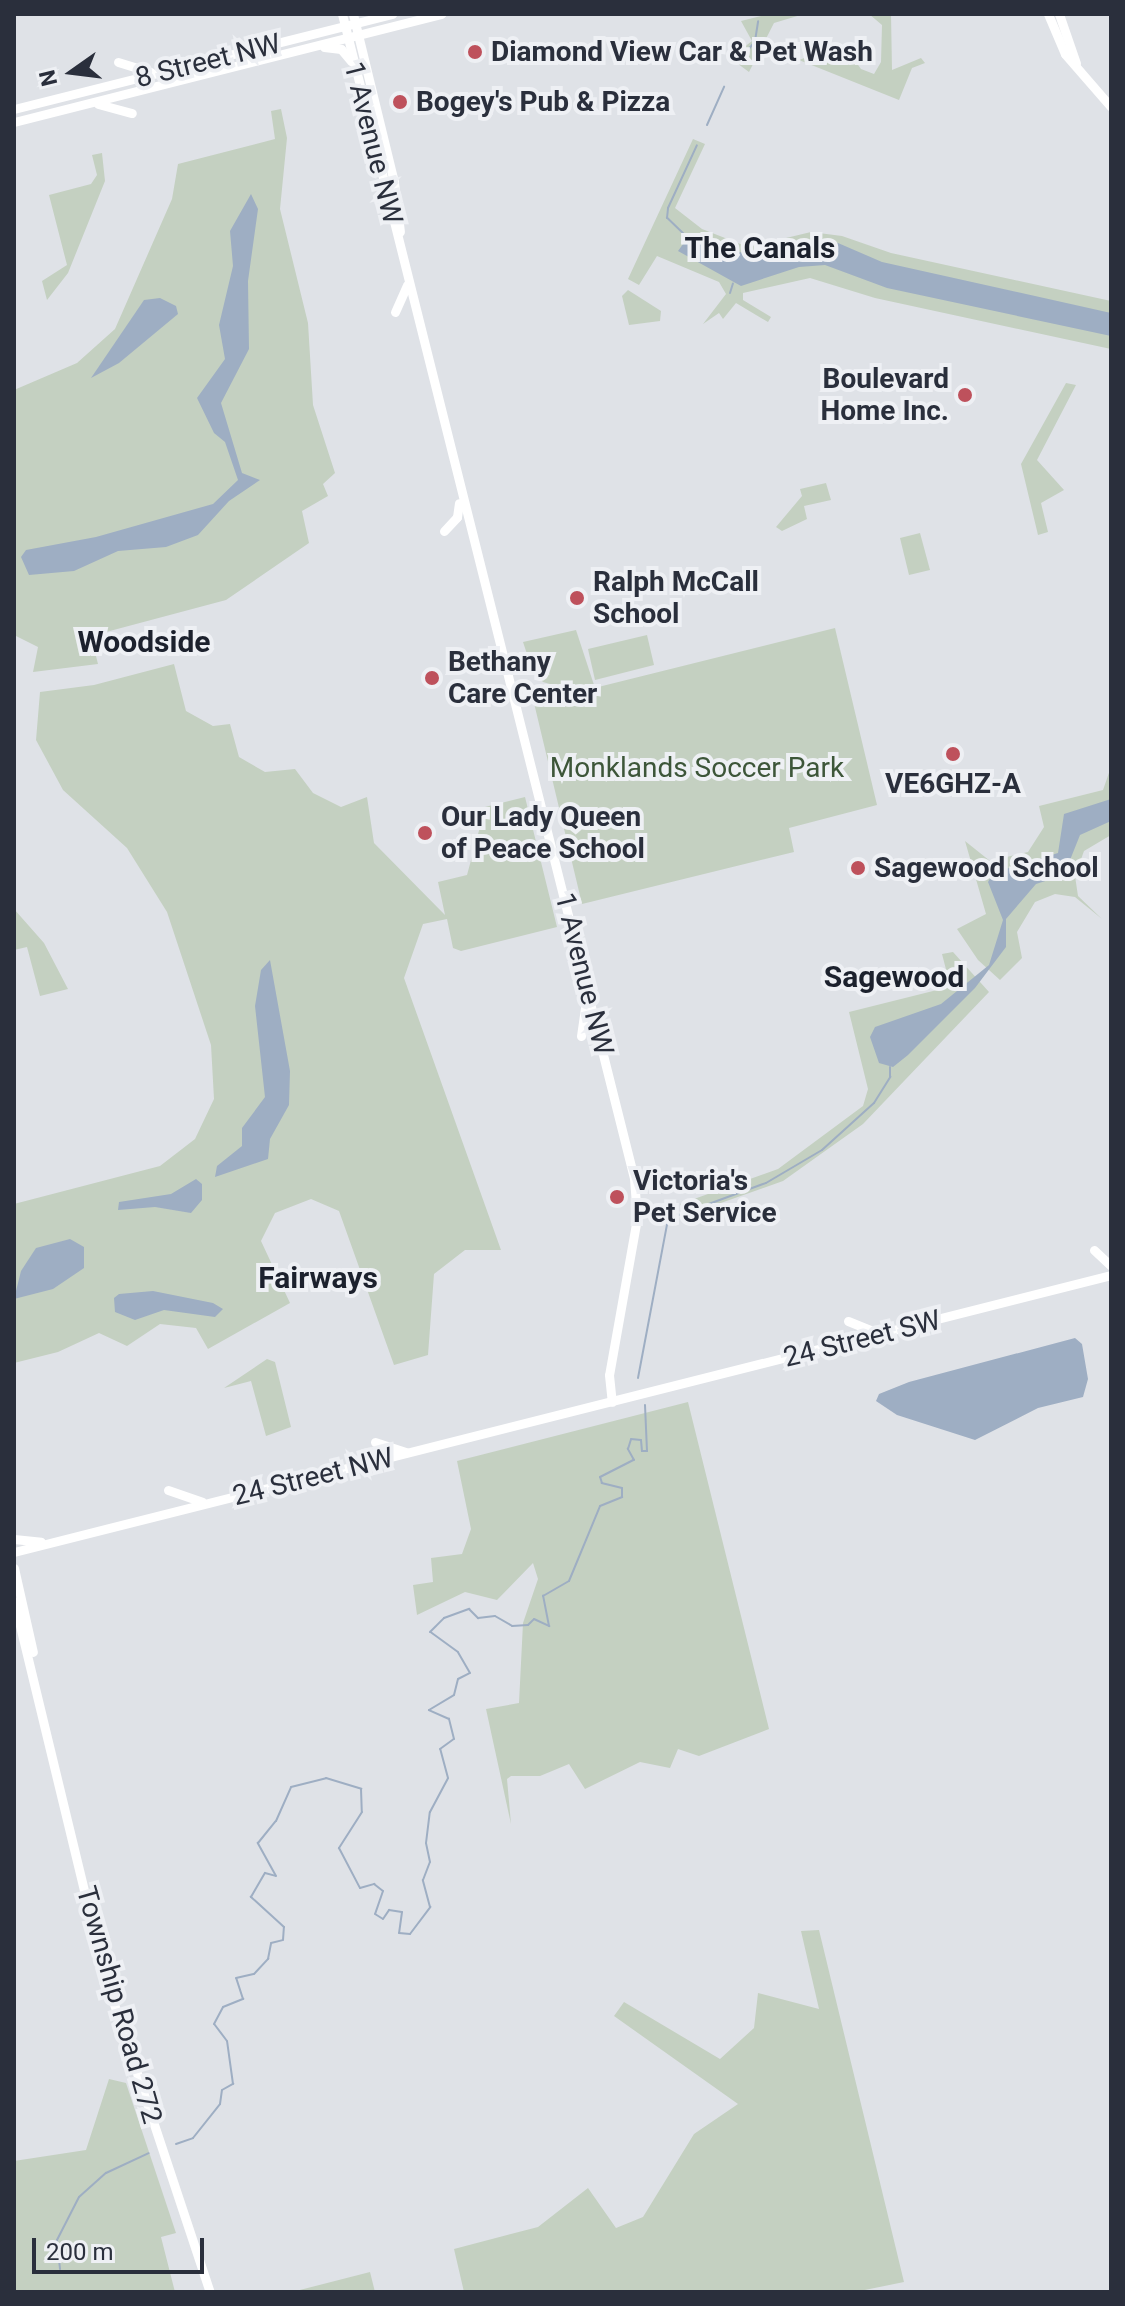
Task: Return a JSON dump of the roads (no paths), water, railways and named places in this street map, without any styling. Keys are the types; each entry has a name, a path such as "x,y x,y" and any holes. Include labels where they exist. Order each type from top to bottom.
{"street":[{"name":"1 Avenue NW","path":"342,14 351,21 356,71 460,496 492,604 637,1196 609,1375 612,1402"},
{"name":"8 Street NW","path":"14,109 351,21 392,14"},
{"name":"8 Street NW","path":"14,122 442,14"},
{"path":"1048,14 1059,45 1111,107"},
{"path":"1059,14 1077,66"},
{"path":"366,66 372,36 398,25"},
{"name":"1 Avenue NW","path":"353,36 366,66 394,182 406,276"},
{"path":"316,46 345,51 356,71"},
{"path":"118,62 157,74"},
{"path":"87,103 114,104 132,113"},
{"path":"395,312 406,276"},
{"path":"444,531 457,517 460,496"},
{"path":"581,1036 587,987"},
{"path":"1094,1250 1111,1266"},
{"name":"24 Street SW","path":"612,1402 1111,1275"},
{"path":"848,1321 882,1333"},
{"name":"24 Street NW","path":"14,1552 612,1402"},
{"path":"375,1442 410,1453"},
{"path":"168,1490 184,1500 209,1503"},
{"path":"14,1539 53,1542"},
{"path":"14,1568 44,1714"},
{"path":"14,1601 44,1714"},
{"name":"Township Road 272","path":"44,1714 106,1980 210,2292"}],"water":[{"path":"251,194 258,209 248,281 249,349 221,403 242,473 260,480 229,501 198,535 166,547 118,551 74,571 29,575 21,557 26,550 96,537 213,504 238,480 225,442 214,433 197,398 225,359 219,325 233,266 230,231"},
{"path":"689,236 743,253 811,241 838,243 882,262 1111,313 1111,336 887,288 825,265 799,267 741,286 678,251"},
{"path":"160,298 176,306 178,314 119,363 91,378 144,300"},
{"path":"1111,799 1111,821 1080,835 1064,875 1036,884 1006,919 1006,947 975,988 893,1067 879,1063 870,1037 875,1027 941,1004 989,965 1003,920 988,882 993,873 1058,853 1064,814"},
{"path":"270,960 290,1071 289,1105 270,1139 268,1159 215,1177 217,1166 242,1146 242,1128 265,1097 255,1006 261,970"},
{"path":"196,1179 202,1184 202,1200 191,1213 155,1207 118,1210 119,1202 171,1194"},
{"path":"70,1239 84,1247 84,1268 53,1289 14,1299 21,1271 36,1248"},
{"path":"153,1291 213,1303 223,1309 215,1317 164,1310 135,1320 115,1312 114,1298 119,1294"},
{"path":"1075,1338 1082,1344 1088,1379 1083,1397 1038,1408 975,1440 897,1415 876,1401 879,1394 909,1382"}],"waterway":[{"path":"739,61 755,41 758,21"},
{"path":"707,125 724,87"},
{"path":"687,237 667,218 668,208 697,145"},
{"path":"730,293 733,283"},
{"path":"638,1378 668,1219 766,1183 822,1150 874,1103 890,1077 890,1067"},
{"path":"176,2144 193,2138 220,2104 222,2090 233,2084 227,2041 214,2024 223,2007 243,1999 236,1978 254,1974 268,1959 271,1943 283,1940 284,1927 251,1897 265,1873 276,1876 258,1843 276,1821 291,1787 326,1778 361,1789 362,1812 339,1848 360,1888 374,1884 383,1891 375,1914 383,1919 389,1910 402,1912 399,1933 410,1934 430,1907 423,1880 430,1862 426,1843 430,1812 448,1778 440,1749 454,1739 449,1719 429,1710 454,1695 458,1679 470,1673 458,1652 430,1632 444,1618 469,1609 478,1618 495,1616 512,1626 528,1625 534,1619 549,1626 543,1596 569,1581 600,1506 622,1497 622,1488 602,1483 600,1477 634,1460 628,1449 631,1439 641,1440 642,1451 647,1451 645,1405"},
{"path":"60,2269 57,2240 79,2197 106,2173 149,2153"}],"place":[{"name":"Diamond View Car & Pet Wash","path":"475,52"},
{"name":"Bogey's Pub & Pizza","path":"400,102"},
{"name":"Boulevard Home Inc.","path":"965,395"},
{"name":"Ralph McCall School","path":"577,598"},
{"name":"Bethany Care Center","path":"432,678"},
{"name":"VE6GHZ-A","path":"953,754"},
{"name":"Our Lady Queen of Peace School","path":"425,833"},
{"name":"Sagewood School","path":"858,868"},
{"name":"Victoria's Pet Service","path":"617,1197"}],"district":[{"name":"The Canals","path":"760,248"},
{"name":"Woodside","path":"144,642"},
{"name":"Sagewood","path":"894,977"},
{"name":"Fairways","path":"318,1278"}],"park label":[{"name":"Monklands Soccer Park","path":"697,768"}]}
